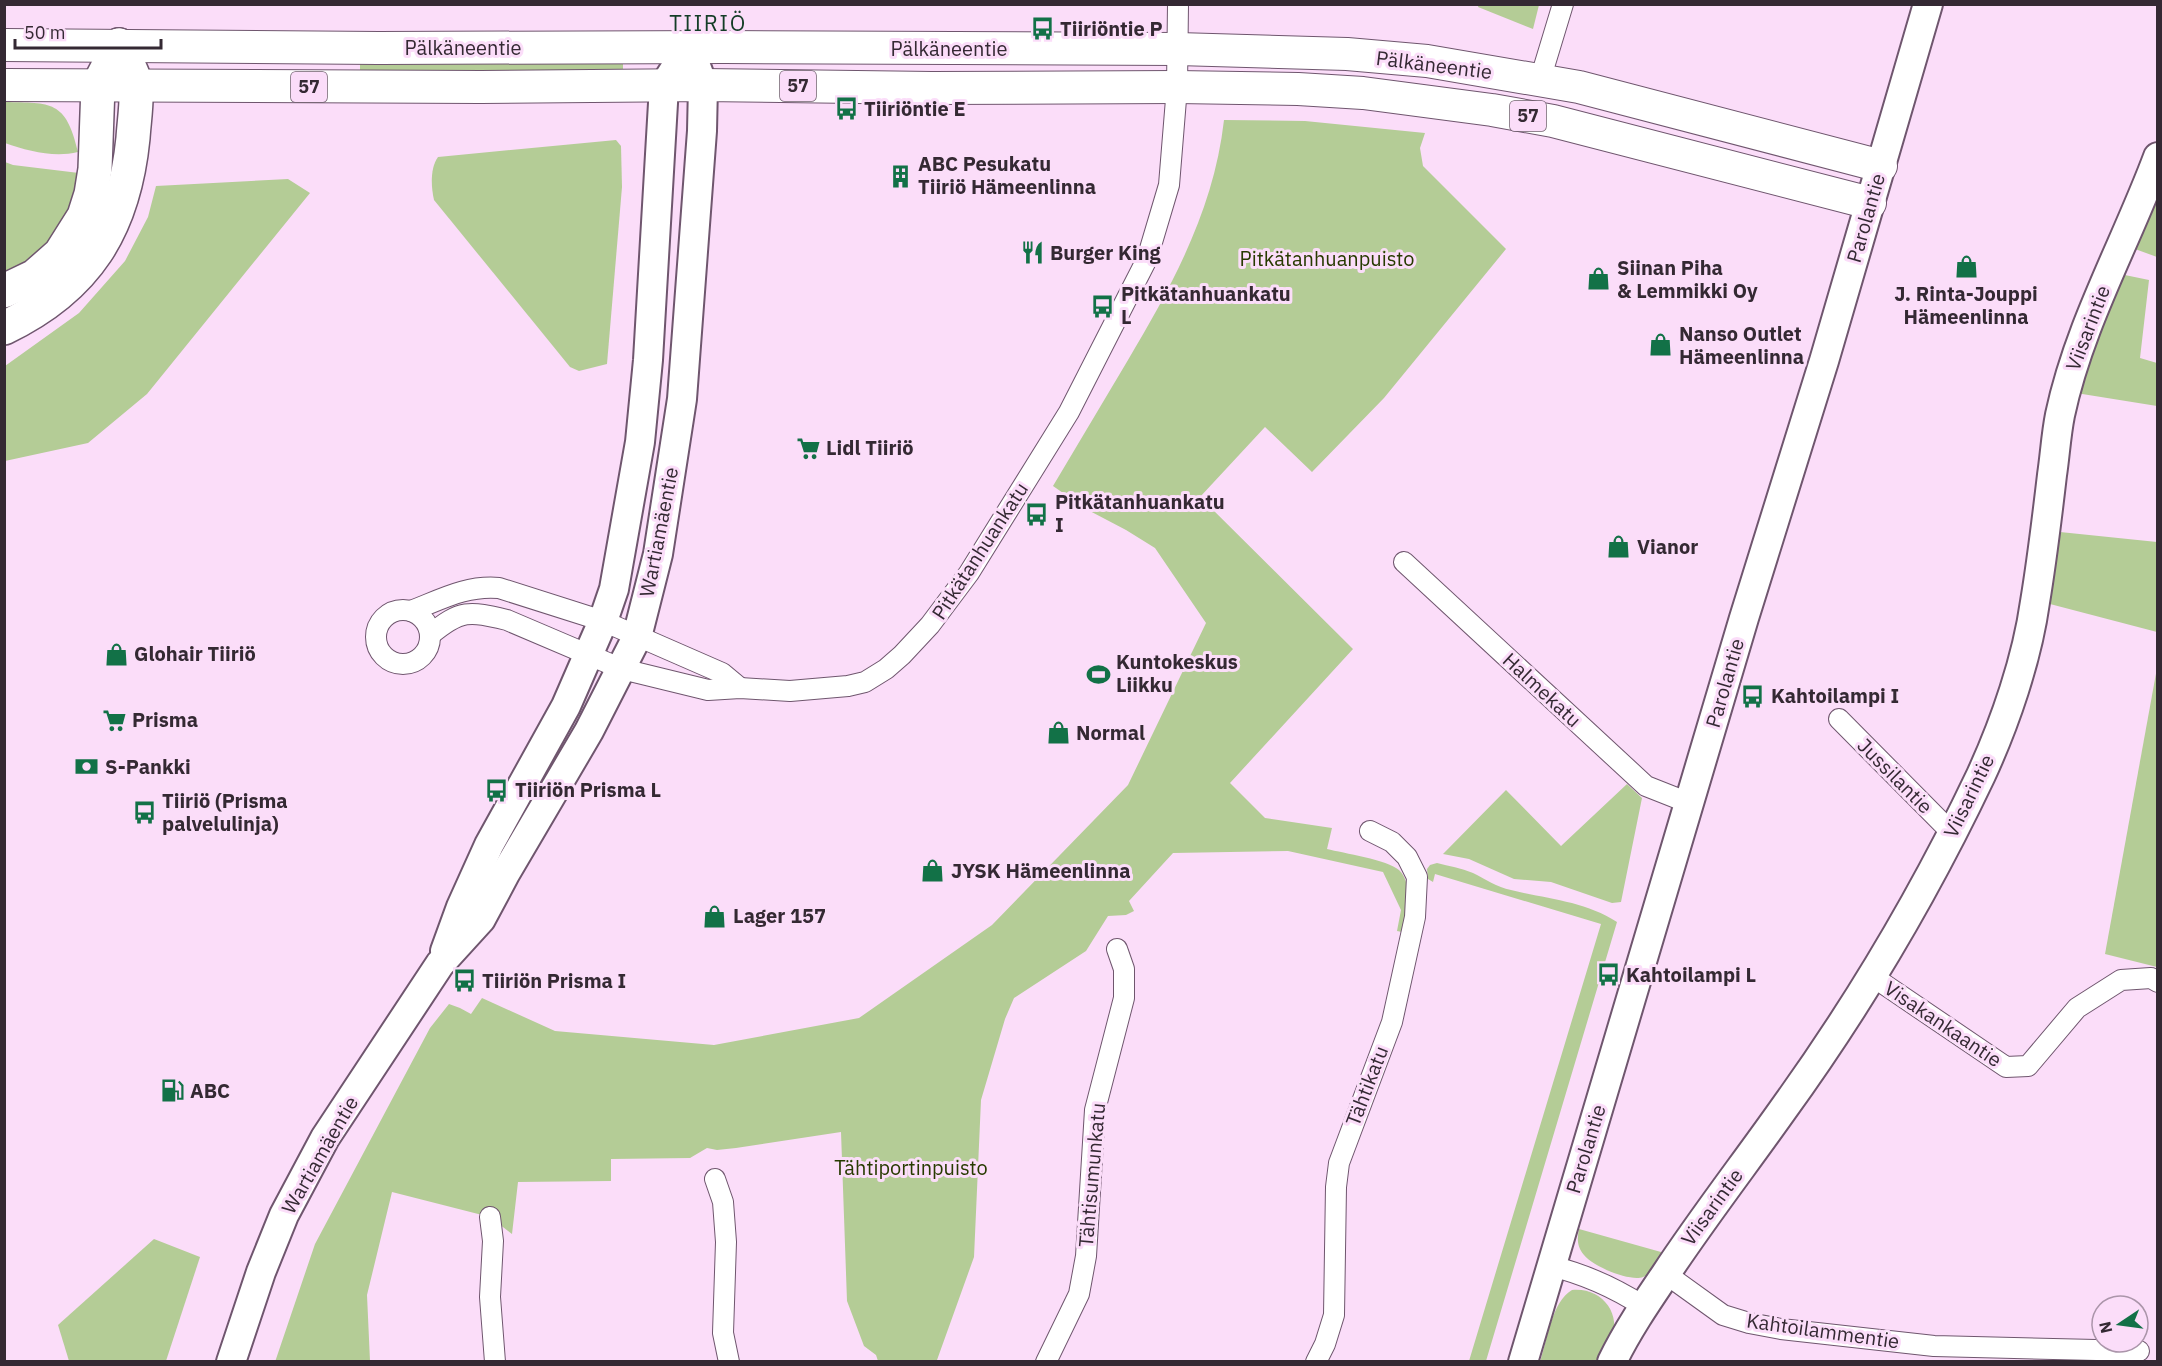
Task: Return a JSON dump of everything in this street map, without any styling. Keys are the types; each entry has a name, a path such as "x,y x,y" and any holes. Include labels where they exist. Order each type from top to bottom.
{"highway":[{"path":"4,328 27,317 64,290 82,273 110,230 119,206 131,154 136,86 119,45"},
{"path":"4,291 35,276 60,254 84,216 91,194 95,169 98,86 119,45"}],"main road":[{"name":"Parolantie","path":"1523,1362 1744,618 1824,361 1928,4"},
{"name":"Pälkäneentie","path":"4,45 1178,49 1347,54 1427,61 1540,80 1659,107 1881,166"},
{"name":"Wartiamäentie","path":"231,1362 261,1272 290,1206 325,1138 440,964 481,919 622,669 637,637 658,554 682,399 702,131 703,85 689,47"},
{"path":"664,86 689,47"},
{"name":"Pälkäneentie","path":"4,85 1177,87 1298,89 1363,93 1492,110 1553,121 1870,203"},
{"name":"Wartiamäentie","path":"440,964 461,907 489,845 566,706 603,621 614,589 640,442 664,86"},
{"name":"Viisarintie","path":"1612,1362 1643,1306 1785,1108 1872,976 1952,833 1983,772 1996,739 2027,641 2035,606 2060,418 2068,381 2101,293 2157,157"}],"street":[{"name":"Pitkätanhuankatu","path":"430,635 457,615 472,613 507,620 622,669 708,690 740,688 790,691 848,686 865,682 886,669 930,626 969,573 1069,412 1148,259 1169,184 1177,87 1178,4"},
{"path":"1540,80 1563,4"},
{"name":"Halmekatu","path":"1404,562 1646,786 1689,802"},
{"path":"411,611 424,620 430,635 427,650 414,662 398,664 390,661 381,653 376,641 376,634 382,621 394,612 411,611 466,589 486,587 519,594 603,621 722,673 740,688"},
{"name":"Jussilantie","path":"1839,719 1952,833"},
{"name":"Tähtikatu","path":"1316,1362 1325,1344 1334,1316 1336,1187 1339,1163 1392,1022 1415,917 1417,876 1407,857 1392,842 1370,831"},
{"name":"Tähtisumunkatu","path":"1046,1362 1079,1294 1086,1256 1095,1110 1124,998 1124,969 1117,949"},
{"name":"Visakankaantie","path":"1872,976 2006,1067 2028,1066 2077,1008 2121,980 2151,978 2157,982"},
{"path":"715,1179 723,1202 726,1242 723,1333 729,1362"},
{"path":"490,1217 493,1241 490,1297 495,1362"},
{"path":"1551,1266 1576,1273 1625,1294 1643,1306"},
{"name":"Kahtoilammentie","path":"1666,1274 1723,1315 1781,1329 1934,1346 2090,1350"}],"green space":[{"path":"1479,4 1539,5 1533,29 1478,7"},
{"path":"360,63 623,63 623,72 360,72"},
{"path":"5,102 34,103 54,108 68,122 78,152 50,154 5,143"},
{"name":"Pitkätanhuanpuisto","path":"1224,120 1305,121 1425,133 1420,148 1423,166 1506,249 1384,398 1312,472 1265,427 1200,497 1353,649 1230,783 1265,818 1332,828 1327,849 1376,860 1399,870 1404,876 1408,891 1402,932 1397,931 1401,910 1383,872 1288,851 1173,853 1129,901 1134,911 1126,915 1108,916 1086,951 1014,998 1005,1019 981,1100 974,1257 937,1360 878,1361 876,1355 864,1346 847,1301 841,1132 736,1148 717,1150 707,1148 690,1158 611,1159 611,1181 518,1182 512,1234 490,1217 392,1192 367,1295 370,1361 275,1362 315,1244 430,1028 449,1004 471,1014 482,998 555,1031 714,1045 859,1018 992,925 1128,785 1206,623 1155,548 1086,509 1053,486 1145,332 1176,274 1201,215 1211,184"},
{"path":"616,140 621,146 622,187 607,364 579,371 570,367 434,200 432,172 438,157"},
{"path":"5,162 79,173 73,209 47,248 5,277"},
{"path":"2157,173 2157,257 2135,249"},
{"path":"288,179 310,193 147,394 88,443 5,461 5,366 79,313 125,261 148,217 156,186"},
{"path":"2120,274 2149,280 2140,358 2157,363 2157,406 2076,393"},
{"path":"2060,532 2157,542 2157,632 2050,604"},
{"path":"2157,668 2157,967 2105,954"},
{"path":"1627,784 1642,798 1621,902 1612,903 1551,882 1514,879 1469,859 1443,854 1506,790 1561,846"},
{"path":"1437,863 1468,871 1506,889 1592,909 1617,922 1486,1361 1469,1361 1601,924 1435,874 1433,882 1428,879 1427,869 1430,865"},
{"path":"1579,1229 1664,1254 1650,1273 1643,1277 1621,1275 1595,1264 1584,1255 1578,1243"},
{"path":"154,1239 200,1257 166,1361 69,1361 58,1325"},
{"path":"1572,1290 1592,1293 1607,1304 1614,1321 1611,1342 1598,1361 1540,1362 1555,1312 1565,1295"}],"place":[{"name":"Tiiriöntie P","path":"1042,29"},
{"name":"Tiiriöntie E","path":"846,109"},
{"name":"ABC Pesukatu Tiiriö Hämeenlinna","path":"900,176"},
{"name":"Burger King","path":"1032,253"},
{"name":"J. Rinta-Jouppi Hämeenlinna","path":"1966,266"},
{"name":"Siinan Piha & Lemmikki Oy","path":"1599,279"},
{"name":"Pitkätanhuankatu L","path":"1103,306"},
{"name":"Nanso Outlet Hämeenlinna","path":"1661,345"},
{"name":"Lidl Tiiriö","path":"808,448"},
{"name":"Pitkätanhuankatu I","path":"1037,514"},
{"name":"Vianor","path":"1619,547"},
{"name":"Glohair Tiiriö","path":"116,654"},
{"name":"Kuntokeskus Liikku","path":"1098,674"},
{"name":"Kahtoilampi I","path":"1753,696"},
{"name":"Prisma","path":"114,720"},
{"name":"Normal","path":"1058,733"},
{"name":"S-Pankki","path":"87,767"},
{"name":"Tiiriön Prisma L","path":"497,790"},
{"name":"Tiiriö (Prisma palvelulinja)","path":"144,812"},
{"name":"JYSK Hämeenlinna","path":"933,871"},
{"name":"Lager 157","path":"715,916"},
{"name":"Kahtoilampi L","path":"1608,975"},
{"name":"Tiiriön Prisma I","path":"464,981"},
{"name":"ABC","path":"172,1091"}],"district":[{"name":"TIIRIÖ","path":"708,23"}],"park label":[{"name":"Tähtiportinpuisto","path":"911,1168"}]}
